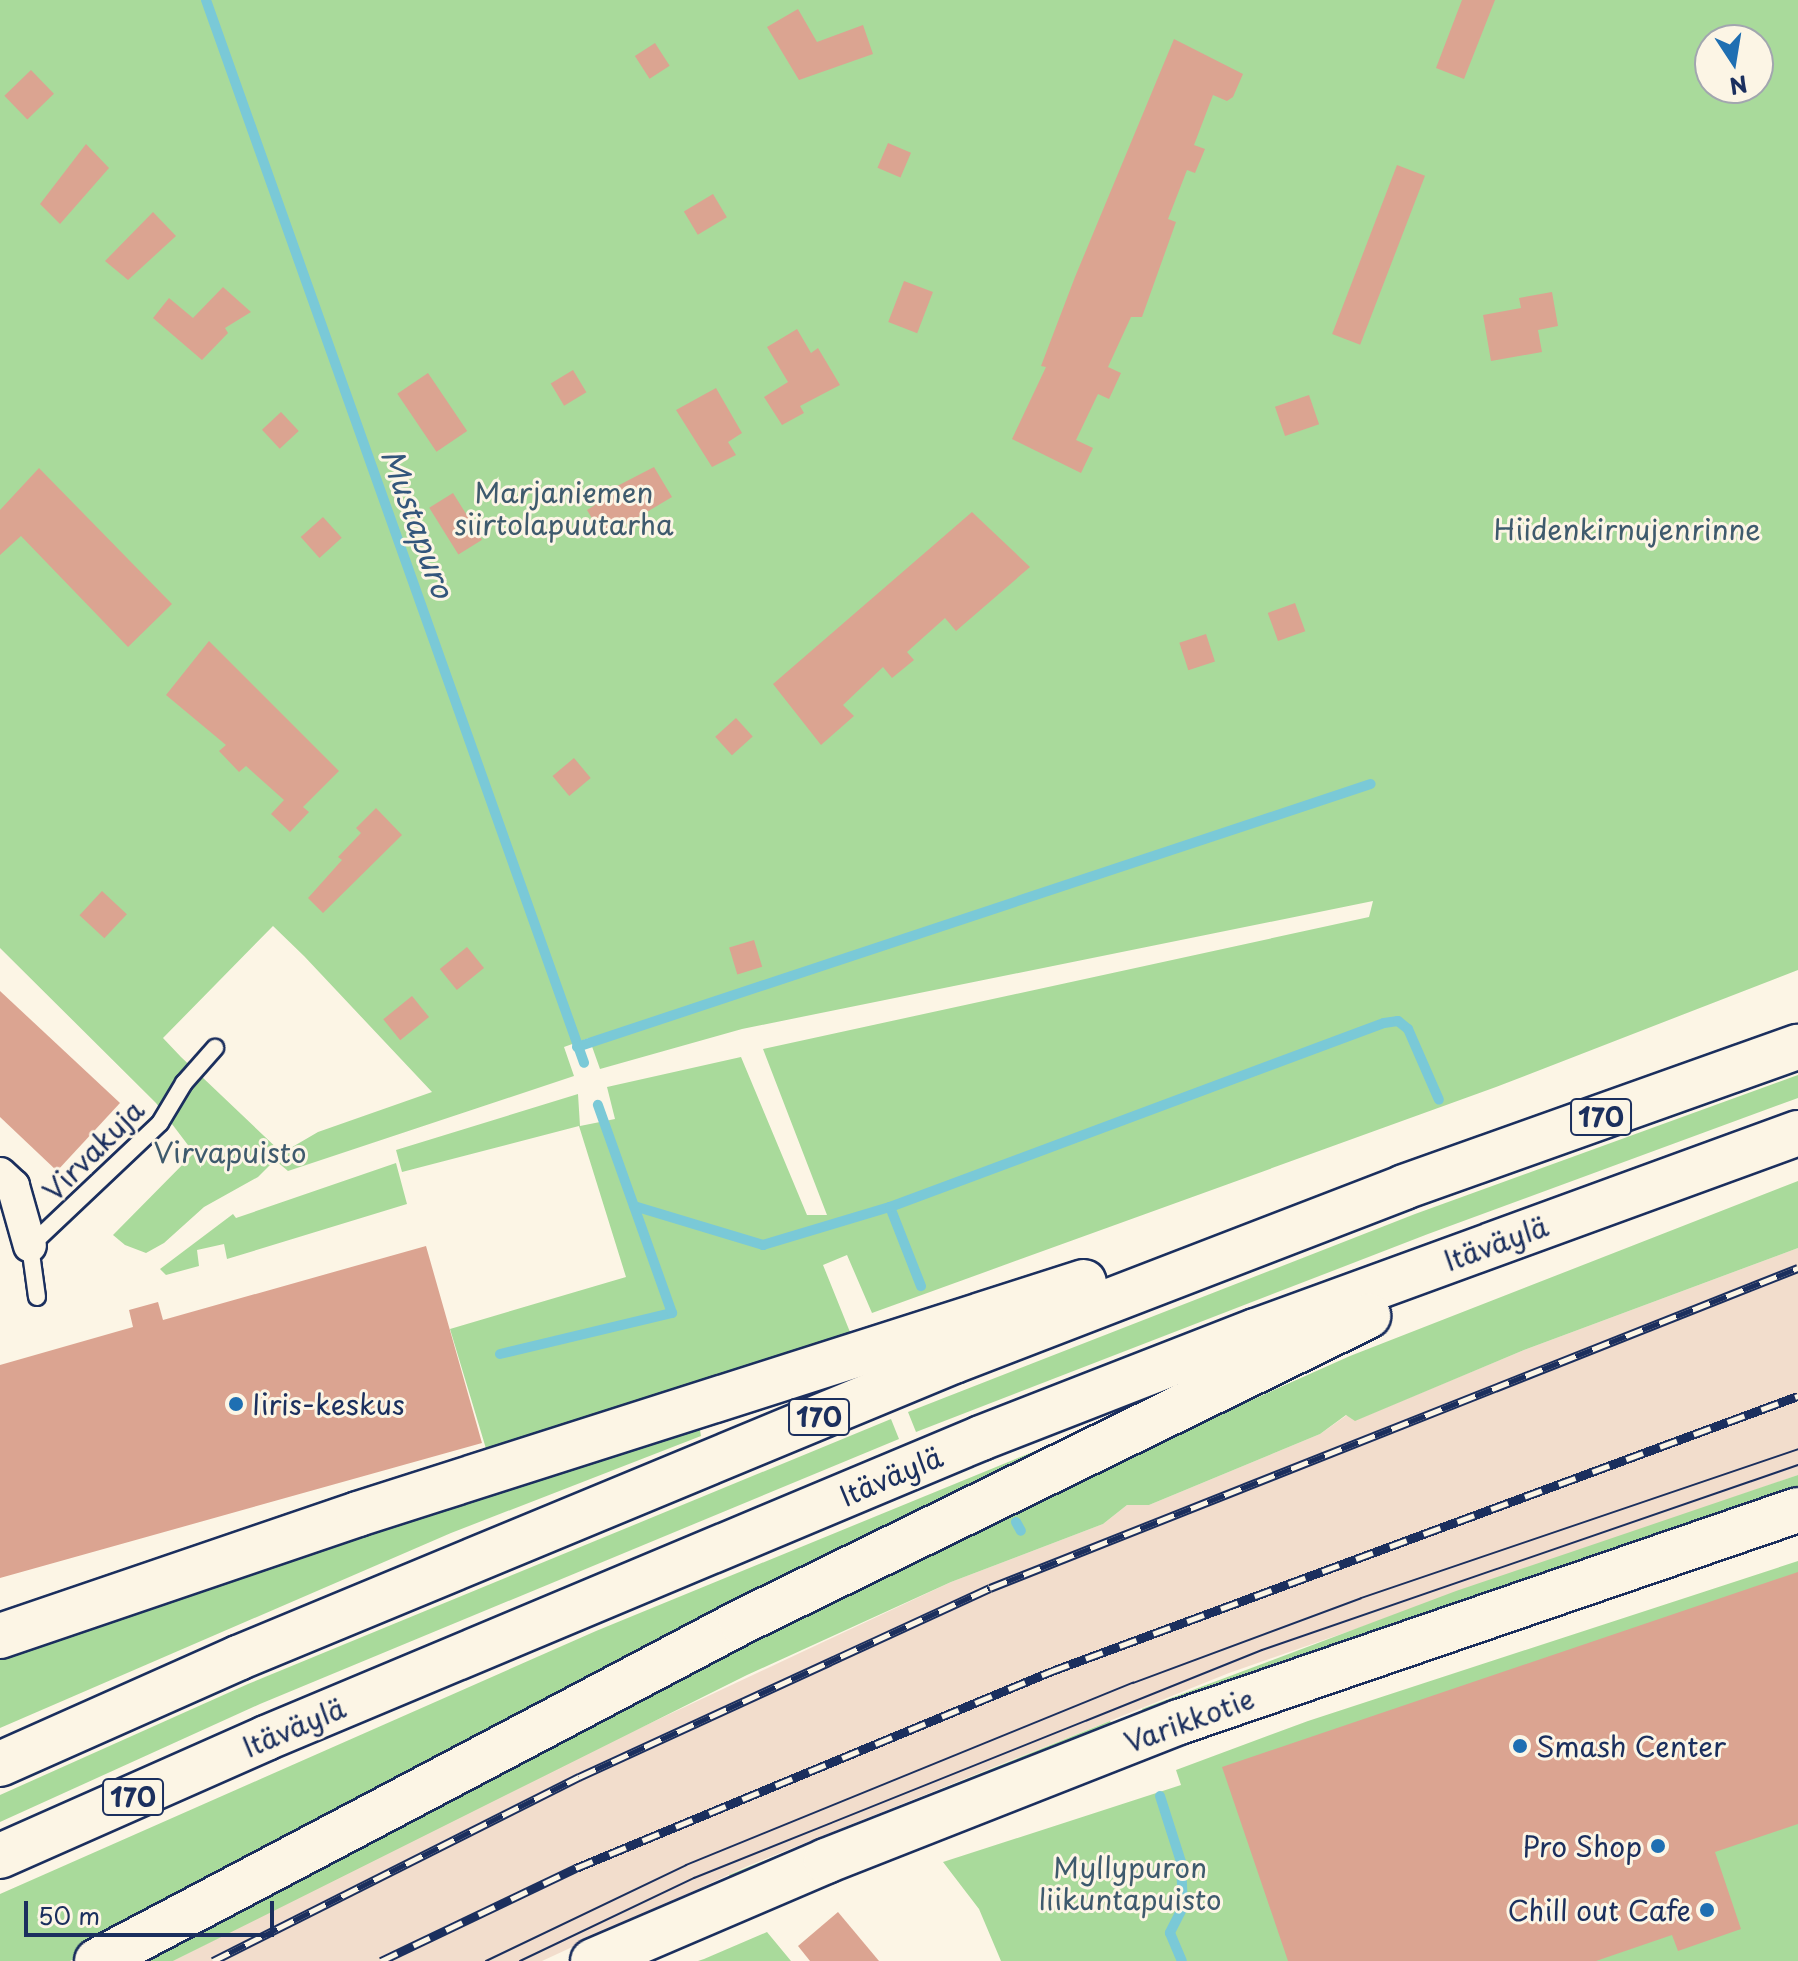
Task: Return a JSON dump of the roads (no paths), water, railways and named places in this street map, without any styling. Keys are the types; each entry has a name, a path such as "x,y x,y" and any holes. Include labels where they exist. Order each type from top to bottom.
{"main road":[{"name":"170","path":"0,1764 253,1651 924,1373 1404,1187 1798,1047"},
{"name":"Itäväylä","path":"0,1856 266,1738 981,1438 1798,1133"},
{"path":"0,1636 936,1326 1404,1187"},
{"path":"97,1961 741,1622 1567,1217"},
{"name":"Varikkotie","path":"593,1961 669,1925 1166,1727 1798,1510"}],"street":[{"path":"0,1174 13,1186 15,1241"}],"lane":[{"name":"Virvakuja","path":"15,1241 160,1123 184,1083 215,1048"},
{"path":"15,1241 37,1297"}],"waterway":[{"name":"Mustapuro","path":"206,0 584,1063"},
{"path":"577,1047 1371,784"},
{"path":"890,1207 1384,1023 1398,1021 1408,1029 1439,1100"},
{"path":"500,1354 672,1313 598,1105"},
{"name":"Mustapuro","path":"634,1206 763,1245 890,1207 921,1286"},
{"name":"Mustapuro","path":"1016,1522 1021,1531"},
{"name":"Mustapuro","path":"1160,1796 1181,1862 1183,1907 1170,1933 1182,1961"}],"tram line":[{"path":"486,1961 686,1865 1133,1683 1361,1598 1798,1449"},
{"path":"520,1961 694,1878 1262,1650 1798,1465"}],"railway":[{"path":"213,1961 579,1777 990,1588 1798,1268"},
{"path":"381,1961 576,1868 1052,1671 1798,1396"}],"place":[{"name":"Iiris-keskus","path":"236,1404"},
{"name":"Smash Center","path":"1520,1746"},
{"name":"Pro Shop","path":"1658,1846"},
{"name":"Chill out Cafe","path":"1707,1910"}],"park label":[{"name":"Marjaniemen siirtolapuutarha","path":"564,508"},
{"name":"Hiidenkirnujenrinne","path":"1627,529"},
{"name":"Virvapuisto","path":"230,1152"},
{"name":"Myllypuron liikuntapuisto","path":"1130,1883"}]}
